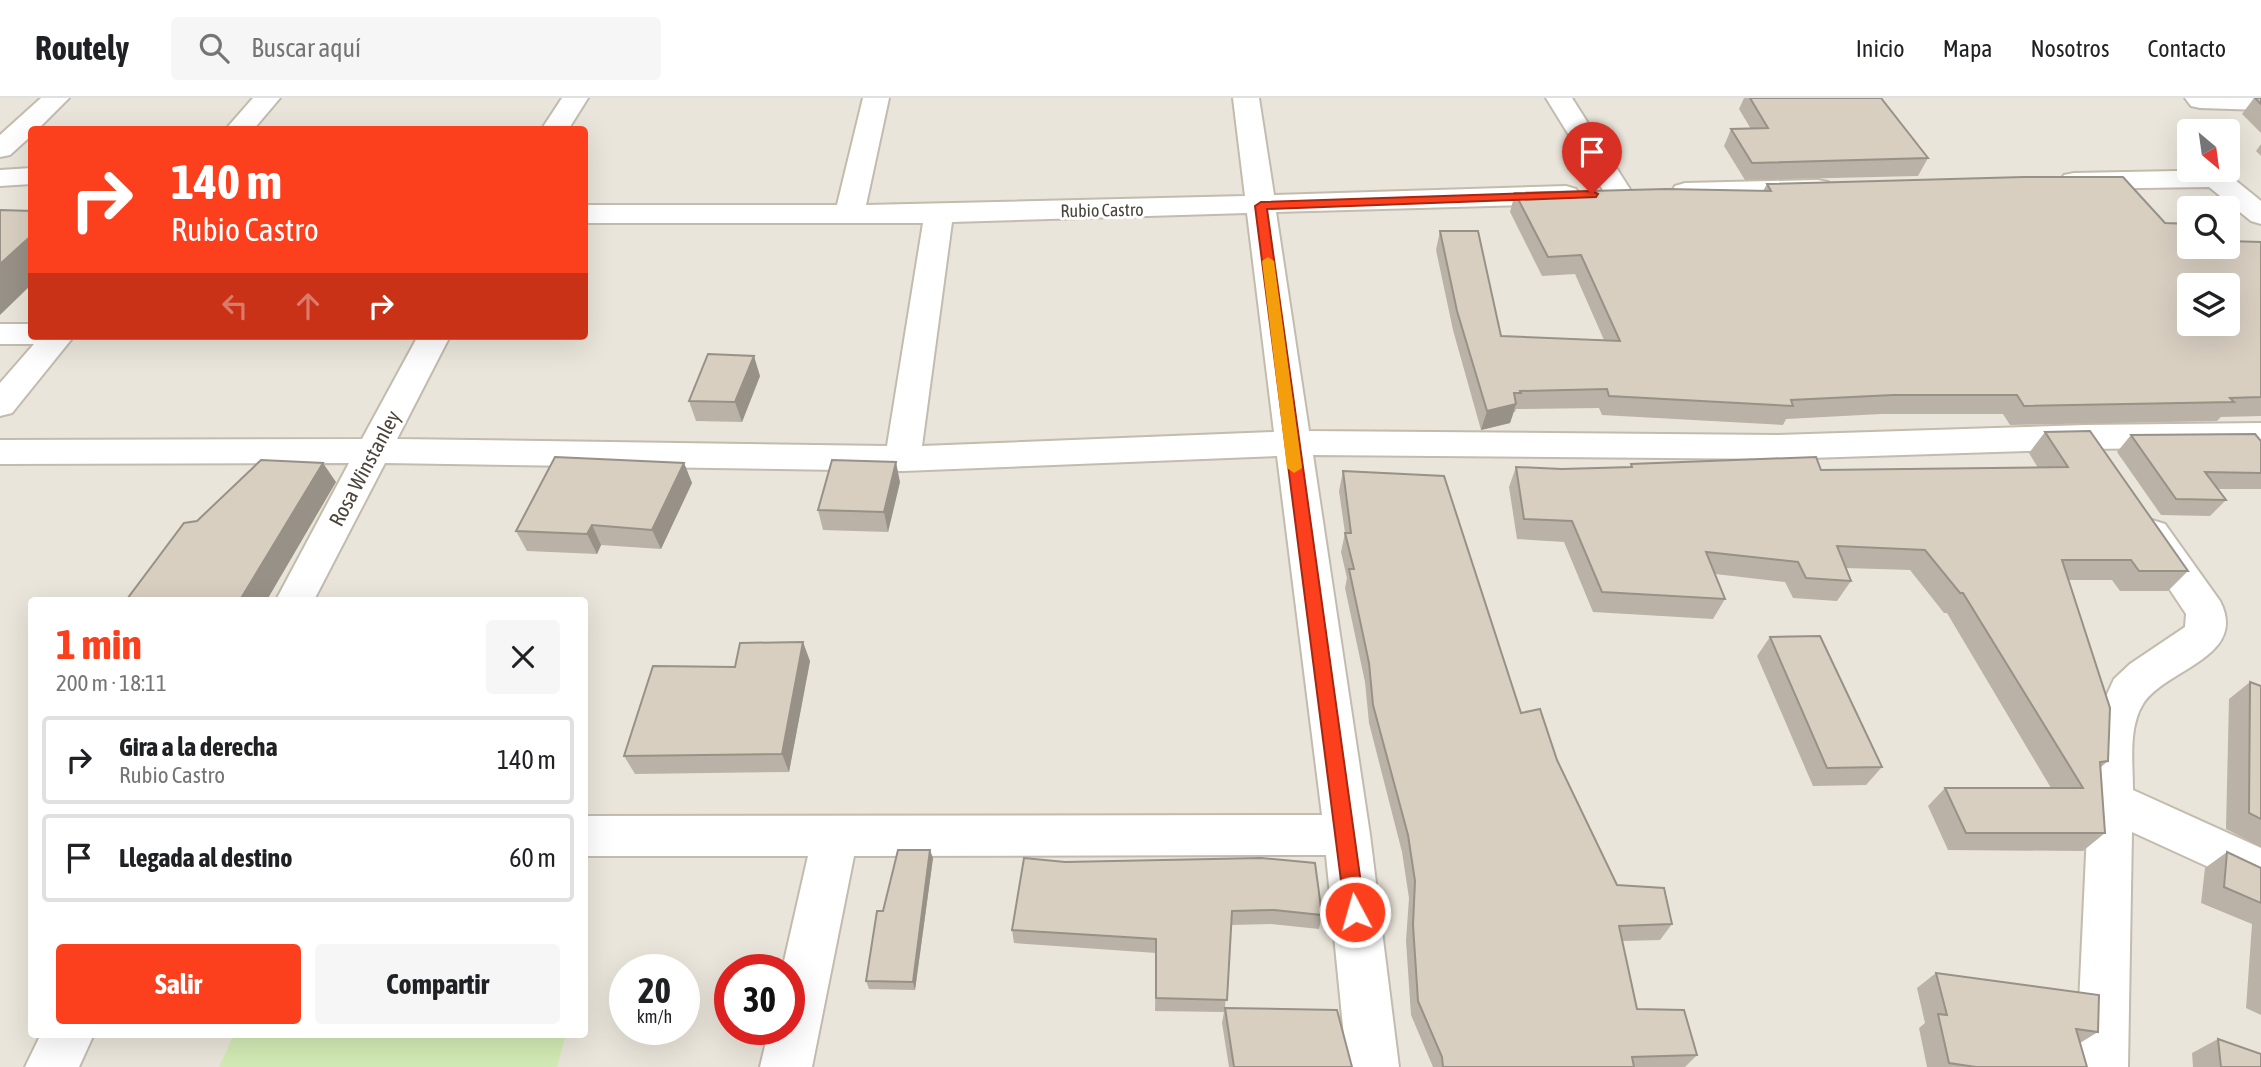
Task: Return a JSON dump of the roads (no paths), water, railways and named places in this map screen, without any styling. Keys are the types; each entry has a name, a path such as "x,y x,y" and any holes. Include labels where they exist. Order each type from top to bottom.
{"street":[{"path":"0,149 57,98"},
{"path":"242,126 267,98"},
{"path":"557,126 575,98"},
{"path":"849,215 876,98"},
{"path":"1246,98 1346,835 1373,1067"},
{"path":"1559,98 1642,193"},
{"path":"2199,107 2261,102"},
{"path":"0,178 28,176"},
{"path":"2050,182 2177,176"},
{"path":"2224,182 2261,215"},
{"name":"Rubio Castro","path":"588,214 939,214 1842,188"},
{"path":"903,459 939,214"},
{"path":"0,334 28,334"},
{"path":"0,405 55,340"},
{"name":"Rosa Winstanley","path":"297,597 432,340"},
{"path":"0,452 372,451 903,459 1291,443 1778,447 2108,470 2261,435"},
{"path":"2102,1067 2113,727 2129,690 2163,664 2192,647 2205,633 2206,612 2108,470"},
{"path":"2110,801 2261,870"},
{"path":"588,836 1346,835"},
{"path":"786,1067 835,836"},
{"path":"51,1067 67,1038"}]}
